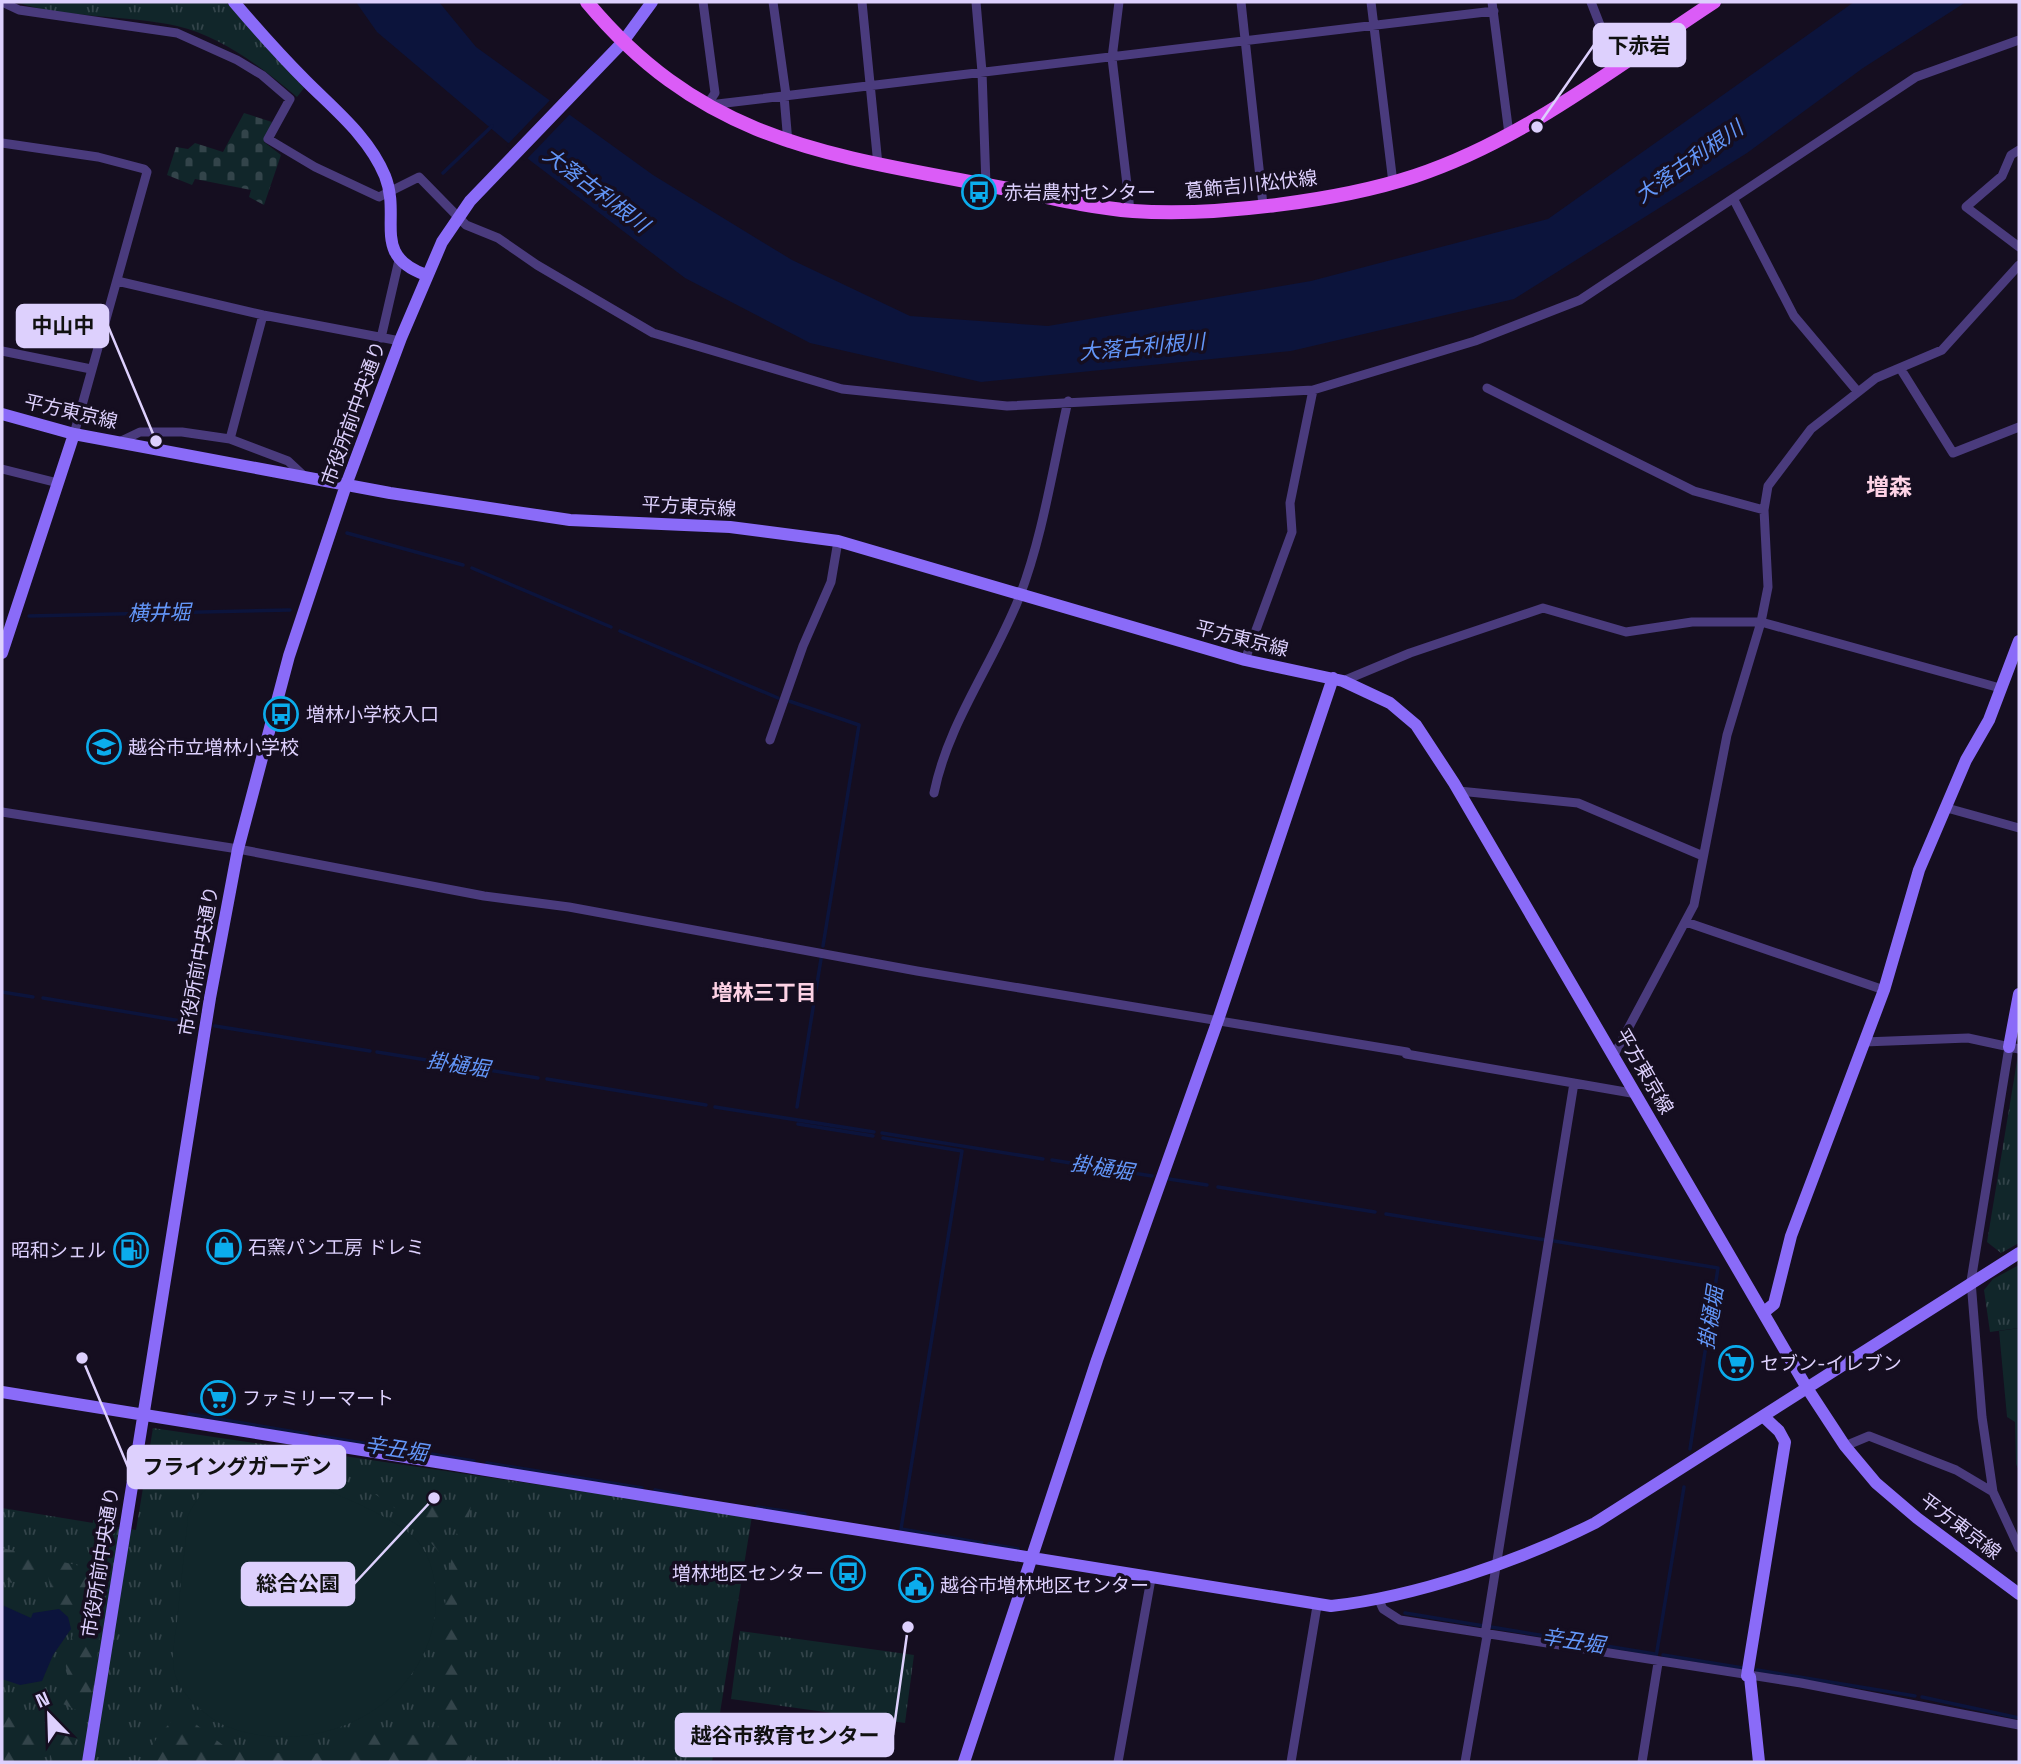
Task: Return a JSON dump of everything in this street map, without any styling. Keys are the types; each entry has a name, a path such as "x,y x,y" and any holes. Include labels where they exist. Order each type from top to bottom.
{"main road":[{"name":"葛飾吉川松伏線","path":"586,2 622,43 674,85 707,105 788,143 878,166 986,185 1130,210 1184,212 1263,205 1393,183 1468,156 1509,134 1714,2"}],"street":[{"path":"2,2 19,9 177,33 204,43 261,75 290,99 268,139 315,167 379,197 419,177 466,225 498,238 537,265 653,332 842,389 1007,406 1313,390 1475,341 1580,300 1916,77 2019,40"},
{"path":"234,2 285,60 364,140 385,176 389,191 391,244 399,260 410,269 426,275"},
{"name":"市役所前中央通り","path":"88,1762 210,998 237,849 289,656 346,485 400,341 426,275 457,216 622,43 652,2"},
{"path":"703,2 715,93 707,105"},
{"path":"773,2 788,143"},
{"path":"862,2 878,166"},
{"path":"976,2 982,72 986,185"},
{"path":"1119,2 1112,58 1130,210"},
{"path":"1241,2 1263,205"},
{"path":"1371,2 1393,183"},
{"path":"1591,2 1616,66"},
{"path":"707,105 1112,58 1373,25 1493,6 1509,134"},
{"path":"2,143 98,157 147,172 74,434 2,653"},
{"path":"2019,150 2011,155 2002,176 1966,207 2019,247"},
{"path":"1734,200 1794,316 1858,392"},
{"path":"381,338 399,260"},
{"path":"1614,1055 1694,905 1727,736 1761,622 1768,587 1764,510 1768,486 1811,429 1876,378 1942,349 2019,265"},
{"path":"117,281 263,315 400,341"},
{"path":"230,439 263,315"},
{"path":"2,351 91,369"},
{"path":"1900,368 1953,453 2019,427"},
{"path":"1487,388 1694,491 1764,510"},
{"path":"1245,660 1292,532 1290,503 1313,390"},
{"path":"934,793 940,762 1020,595 1041,521 1068,401"},
{"name":"平方東京線","path":"2,414 74,434 346,485 570,520 730,527 838,541 1245,660 1338,679 1390,703 1416,725 1459,791 1807,1388 1846,1446 1893,1499 2019,1594"},
{"path":"119,442 140,432 181,432 230,439 288,461 303,475"},
{"path":"2,469 58,483"},
{"path":"771,740 803,646 831,582 838,541"},
{"path":"964,1762 1030,1559 1338,679 1543,608 1626,632 1692,622 1761,622 2000,688"},
{"path":"1764,1312 1774,1304 1811,1180 1884,990 1919,870 1966,760 1989,720 2019,641"},
{"path":"1459,791 1578,803 1703,856"},
{"path":"1947,808 2019,828"},
{"path":"2,812 237,849 484,897 569,907 917,971 1218,1020 1637,1094"},
{"path":"1686,922 1884,990"},
{"path":"2019,993 2014,1048 1971,1281 1982,1417 1993,1492 2019,1548"},
{"path":"1864,1042 1968,1038 2014,1048"},
{"path":"1465,1762 1574,1083"},
{"path":"2,1392 1317,1606 1378,1598 1497,1565 1556,1543 1595,1523 1971,1281 2019,1253"},
{"path":"1759,1762 1749,1676 1785,1442 1779,1431 1763,1416"},
{"path":"1846,1446 1869,1436 1956,1470 1993,1492"},
{"path":"1118,1762 1150,1579"},
{"path":"1378,1598 1383,1609 1400,1620 1914,1703 2019,1725"},
{"path":"1291,1762 1317,1606"},
{"path":"1643,1762 1658,1663"}],"green space":[{"path":"16,2 226,2 304,88 297,97 241,54 210,37 177,26 53,11"},
{"path":"244,113 272,122 264,142 281,155 264,205 249,197 251,190 195,179 192,185 167,175 176,147 188,149 195,143 223,152"},
{"path":"2018,1055 2019,1243 2001,1253 1987,1242"},
{"path":"2019,1265 2019,1328 1990,1332 1984,1290 1993,1279"},
{"path":"2019,1328 2019,1471 2016,1464 2015,1422 2007,1417 1999,1331"},
{"path":"153,1428 752,1516 712,1762 2,1762 2,1508 136,1530"},
{"path":"266,1468 284,1472 394,1522 419,1543 429,1559 434,1577 435,1614 426,1649 408,1679 384,1703 354,1721 321,1733 286,1737 251,1734 217,1722 185,1693 174,1670 174,1646 188,1516 201,1494 219,1479 241,1471"},
{"path":"375,1494 450,1507 439,1552 410,1519"},
{"path":"472,1498 461,1569 457,1623 465,1665 458,1728 465,1751 474,1762 143,1762 158,1736 180,1712 228,1749 302,1755 330,1752 381,1728 402,1731 438,1743 441,1653 448,1577 462,1516"},
{"path":"93,1520 110,1522 112,1552 92,1694 78,1711 63,1704 68,1681 64,1653 76,1629 74,1614 54,1605 48,1576 28,1575 11,1583 2,1574 2,1548 89,1568"},
{"path":"740,1631 914,1655 905,1723 731,1699"},
{"path":"2,1708 29,1712 41,1728 33,1752 12,1762 2,1761"},
{"path":"62,1720 78,1725 68,1762 53,1762 49,1751 53,1723"}],"water":[{"name":"大落古利根川","path":"356,2 439,2 476,47 653,175 792,260 910,316 1048,326 1311,281 1548,219 1854,2 1966,2 1863,68 1747,153 1514,299 1291,351 981,382 810,343 685,278 519,152 377,32"},
{"path":"2,1605 31,1618 33,1613 59,1609 68,1617 71,1629 53,1655 42,1681 20,1685 2,1679"}],"pier":[{"path":"552,98 572,112 525,161 506,146"}],"waterway":[{"path":"443,173 492,126"},
{"path":"347,533 463,565"},
{"path":"472,568 611,627"},
{"name":"横井堀","path":"29,616 290,610"},
{"path":"620,631 778,698"},
{"path":"789,701 859,725 823,946"},
{"path":"797,1107 821,959"},
{"name":"掛樋堀","path":"2,992 33,997"},
{"name":"掛樋堀","path":"43,998 193,1023"},
{"name":"掛樋堀","path":"215,1026 370,1051"},
{"name":"掛樋堀","path":"377,1052 538,1078"},
{"name":"掛樋堀","path":"547,1079 706,1105"},
{"name":"掛樋堀","path":"715,1107 874,1132"},
{"path":"798,1124 873,1136"},
{"name":"掛樋堀","path":"882,1133 1043,1159"},
{"path":"883,1138 962,1151 901,1529 982,1543"},
{"name":"掛樋堀","path":"1052,1160 1152,1176"},
{"name":"掛樋堀","path":"1169,1179 1207,1185"},
{"name":"掛樋堀","path":"1218,1187 1375,1212"},
{"name":"掛樋堀","path":"1386,1214 1546,1240"},
{"name":"掛樋堀","path":"1554,1241 1718,1268 1690,1449"},
{"name":"辛丑堀","path":"189,1414 307,1434"},
{"name":"辛丑堀","path":"319,1436 474,1461"},
{"name":"辛丑堀","path":"487,1463 642,1488"},
{"name":"掛樋堀","path":"1656,1657 1684,1487"},
{"name":"辛丑堀","path":"655,1490 681,1495"},
{"name":"辛丑堀","path":"757,1507 805,1514"},
{"name":"辛丑堀","path":"989,1544 1018,1549"},
{"name":"辛丑堀","path":"1405,1613 1484,1626"},
{"name":"辛丑堀","path":"1491,1627 1655,1654"},
{"name":"辛丑堀","path":"1663,1655 1743,1668"},
{"name":"辛丑堀","path":"1757,1670 1915,1696"},
{"name":"辛丑堀","path":"1922,1697 2019,1718"}],"place":[{"name":"下赤岩","path":"1537,127"},
{"name":"赤岩農村センター","path":"979,192"},
{"name":"中山中","path":"156,441"},
{"name":"増林小学校入口","path":"281,714"},
{"name":"越谷市立増林小学校","path":"104,747"},
{"name":"石窯パン工房 ドレミ","path":"224,1247"},
{"name":"昭和シェル","path":"131,1250"},
{"name":"フライングガーデン","path":"82,1358"},
{"name":"セブン-イレブン","path":"1736,1363"},
{"name":"ファミリーマート","path":"218,1398"},
{"name":"総合公園","path":"434,1498"},
{"name":"増林地区センター","path":"848,1573"},
{"name":"越谷市増林地区センター","path":"916,1585"},
{"name":"越谷市教育センター","path":"908,1627"}],"district":[{"name":"増森","path":"1889,487"},
{"name":"増林三丁目","path":"764,993"}]}
